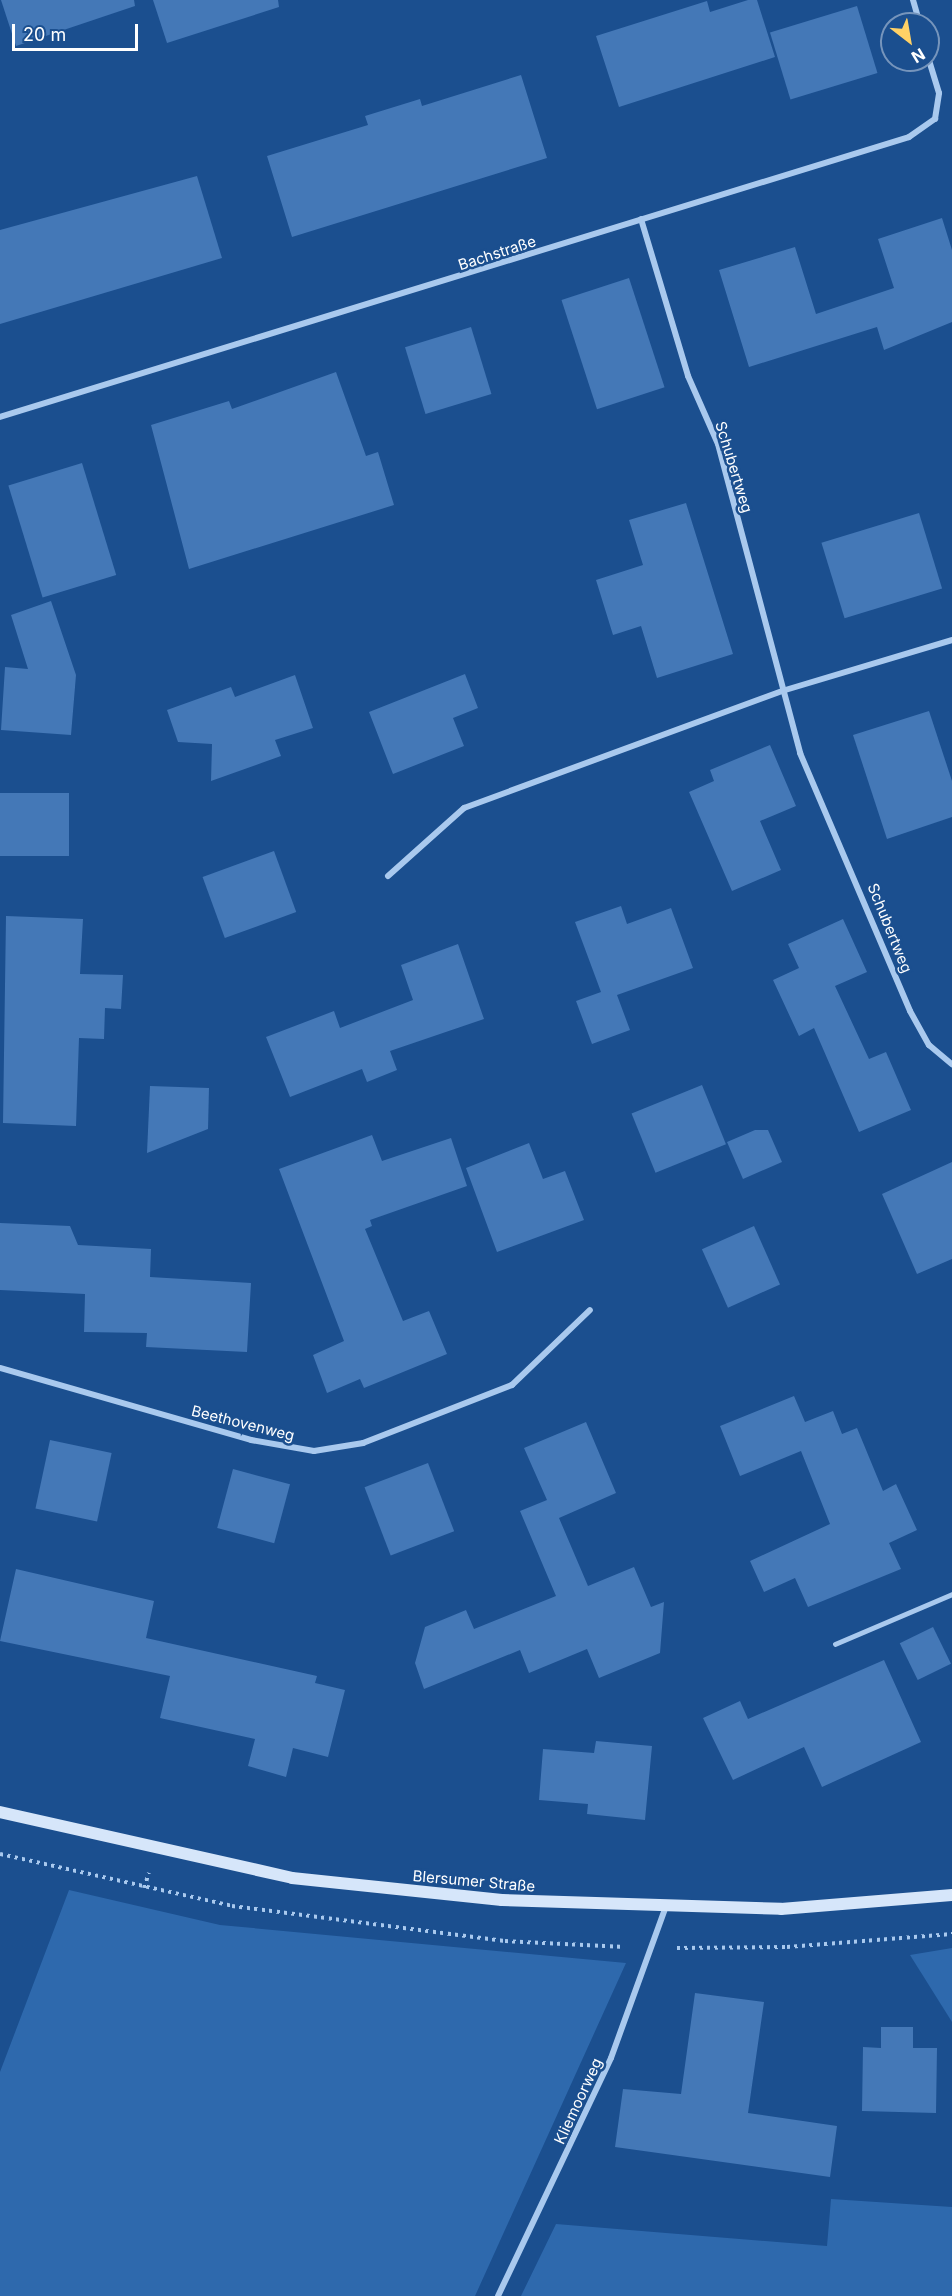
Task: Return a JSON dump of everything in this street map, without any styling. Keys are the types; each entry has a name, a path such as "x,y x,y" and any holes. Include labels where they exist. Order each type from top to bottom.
{"main road":[{"name":"Blersumer Straße","path":"0,1812 292,1878 502,1900 664,1910 781,1910 952,1895"}],"street":[{"name":"Bachstraße","path":"0,417 909,137 935,119 939,93 933,72"},
{"name":"Schubertweg","path":"641,219 688,376 718,444 800,753 910,1011 930,1045 952,1064"},
{"path":"388,876 464,808 782,691 952,640"},
{"name":"Beethovenweg","path":"0,1368 251,1440 314,1452 363,1443 512,1385 590,1310"},
{"name":"Kliemoorweg","path":"498,2296 611,2058 664,1910"}],"lane":[{"path":"836,1644 952,1594"}],"shaded area":[{"path":"69,1890 220,1925 626,1963 475,2296 0,2296 0,2072"},
{"path":"952,1948 952,2022 910,1955"},
{"path":"831,2199 952,2207 952,2296 521,2296 556,2224 827,2246"}],"building":[{"path":"1,0 134,0 135,6 16,46"},
{"path":"153,0 278,0 279,7 167,43"},
{"path":"748,0 757,0 775,57 619,107 596,36 707,1 710,12"},
{"path":"857,6 877,73 790,100 770,33"},
{"path":"521,75 547,158 292,237 267,156 368,125 365,116 420,99 422,106"},
{"path":"197,176 222,258 0,324 0,230"},
{"path":"942,218 952,250 952,322 884,350 877,327 749,367 719,270 795,247 816,314 894,288 878,239"},
{"path":"629,278 665,387 597,409 561,300"},
{"path":"471,327 491,394 425,414 405,347"},
{"path":"336,372 366,456 378,452 394,505 189,569 151,425 229,401 232,409"},
{"path":"82,463 116,575 43,597 8,486"},
{"path":"686,503 733,654 657,678 641,626 613,635 596,580 643,565 629,520"},
{"path":"919,513 942,589 845,618 821,543"},
{"path":"51,601 76,675 71,735 1,730 5,667 28,669 11,615"},
{"path":"465,674 478,708 453,718 464,746 393,774 369,712"},
{"path":"295,675 313,728 275,740 281,756 211,781 212,744 178,742 167,710 231,687 235,697"},
{"path":"929,711 952,781 952,817 887,839 853,735"},
{"path":"770,745 796,806 760,821 781,870 732,891 689,792 714,781 710,770"},
{"path":"0,793 69,793 69,856 0,856"},
{"path":"274,851 296,912 225,938 203,877"},
{"path":"621,906 627,924 671,908 693,968 617,995 630,1030 592,1044 576,1001 601,992 575,922"},
{"path":"6,916 83,919 80,974 123,975 121,1009 105,1008 104,1039 79,1038 76,1126 3,1123"},
{"path":"843,919 867,972 835,986 869,1059 886,1052 911,1110 859,1132 814,1028 799,1036 773,980 799,968 788,944"},
{"path":"458,944 484,1019 390,1051 397,1070 367,1082 362,1069 290,1097 266,1037 334,1011 340,1028 413,1000 401,965"},
{"path":"702,1085 726,1144 656,1173 632,1113"},
{"path":"150,1086 209,1088 208,1129 147,1153"},
{"path":"755,1130 768,1130 782,1162 743,1179 727,1142"},
{"path":"372,1135 382,1161 451,1138 467,1186 370,1220 372,1226 365,1229 403,1321 429,1311 447,1354 364,1388 360,1379 327,1393 313,1355 344,1341 279,1169"},
{"path":"529,1143 543,1179 565,1171 584,1220 497,1252 466,1168"},
{"path":"952,1162 952,1259 917,1274 882,1194"},
{"path":"0,1223 70,1226 78,1245 151,1249 150,1277 251,1283 247,1352 146,1347 147,1333 84,1332 85,1294 0,1290"},
{"path":"754,1226 780,1284 728,1308 702,1249"},
{"path":"794,1396 805,1422 833,1411 842,1434 857,1428 883,1491 896,1484 917,1530 889,1543 901,1569 808,1607 795,1578 764,1592 750,1561 830,1524 801,1451 740,1476 720,1426"},
{"path":"586,1422 616,1493 559,1518 588,1586 634,1567 651,1607 664,1602 660,1653 599,1678 587,1649 529,1673 520,1650 424,1689 415,1663 425,1627 466,1610 474,1629 556,1596 520,1511 547,1500 524,1448"},
{"path":"50,1440 112,1453 97,1522 35,1508"},
{"path":"428,1463 454,1531 391,1556 365,1487"},
{"path":"233,1469 290,1484 274,1543 217,1528"},
{"path":"16,1569 154,1601 146,1638 317,1676 315,1683 345,1690 328,1757 293,1748 286,1777 248,1766 255,1739 160,1718 170,1676 0,1641"},
{"path":"933,1627 951,1664 918,1680 900,1643"},
{"path":"884,1660 921,1742 822,1787 804,1747 733,1780 703,1718 740,1701 748,1719"},
{"path":"596,1741 652,1746 645,1820 587,1814 588,1804 539,1800 543,1749 594,1753"},
{"path":"695,1993 764,2002 748,2113 837,2126 830,2177 615,2147 623,2089 681,2094"},
{"path":"881,2027 913,2027 913,2048 937,2048 936,2113 862,2111 863,2047 881,2048"}]}
